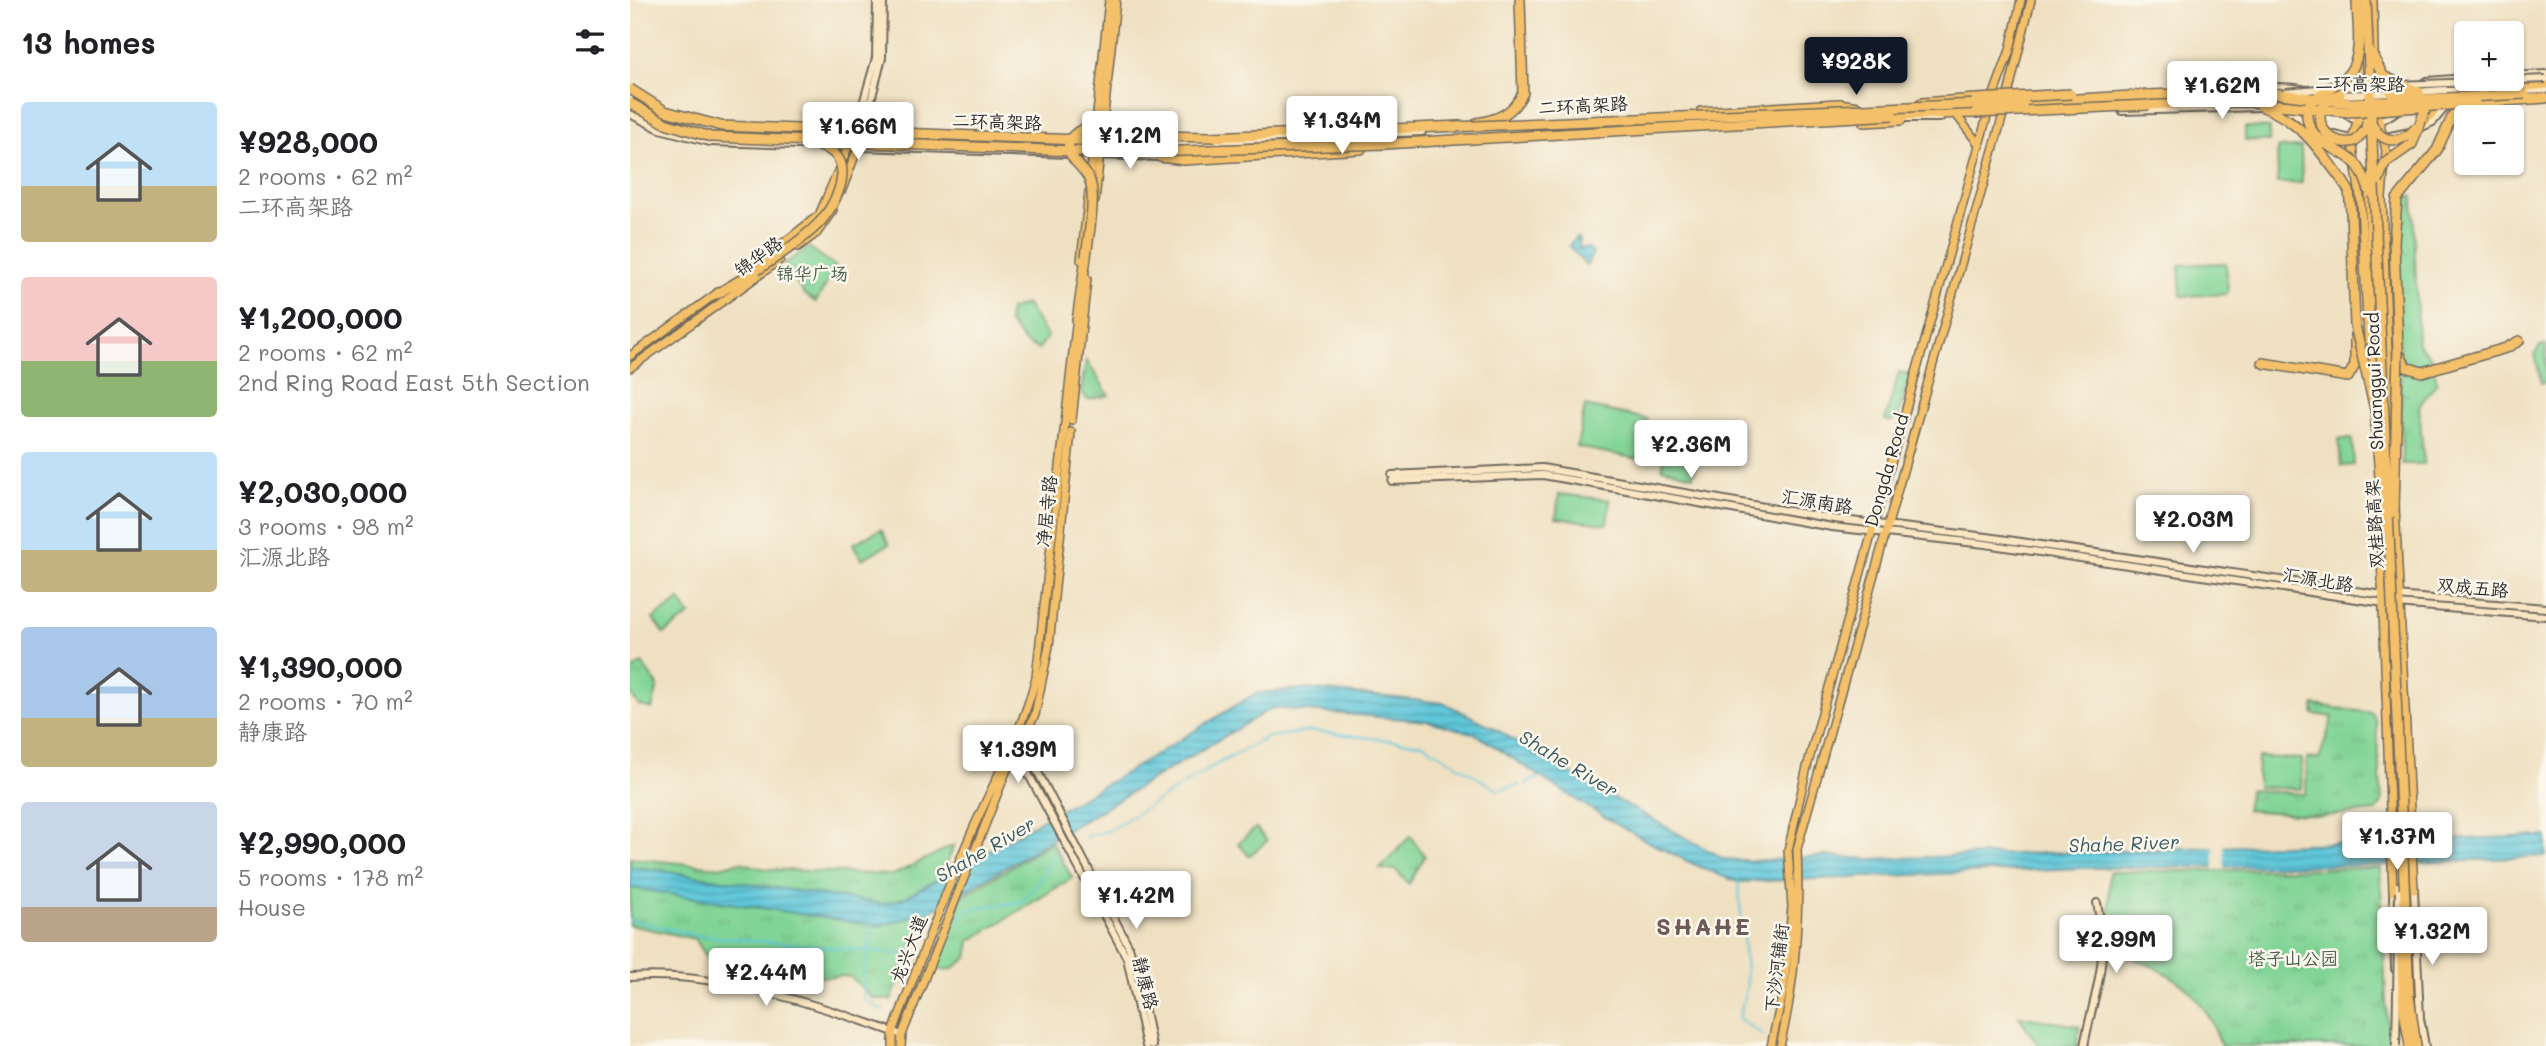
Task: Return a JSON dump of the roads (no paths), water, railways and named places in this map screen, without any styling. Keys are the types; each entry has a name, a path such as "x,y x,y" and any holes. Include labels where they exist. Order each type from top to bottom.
{"highway":[{"path":"1452,127 1505,115 1517,106 1523,93 1520,0"},
{"path":"2364,0 2372,59 2382,76 2399,85 2410,86 2422,96 2426,108 2412,144 2385,163 2373,192 2374,378"},
{"path":"2364,0 2355,61 2347,76 2321,108 2319,121 2325,135 2337,142 2356,141 2369,122"},
{"name":"双桂路高架","path":"2364,0 2409,996 2416,1046"},
{"path":"2422,124 2441,101 2457,94 2546,80"},
{"name":"二环高架路","path":"630,90 665,111 721,126 1104,141 1860,107 1975,106 2240,91 2351,103 2546,91"},
{"path":"2336,91 2317,94 2307,111 2310,127 2322,143 2357,164 2373,192 2380,224"},
{"path":"2369,122 2377,133 2396,141 2416,129 2419,110 2414,99 2391,93"},
{"path":"1904,106 1938,101 2071,94 2104,95"},
{"name":"二环高架路","path":"630,103 687,132 747,139 1127,153 1383,144 1664,125 1893,115 2250,102 2349,112 2546,98"},
{"path":"2250,102 2279,113 2300,128 2349,191 2355,365 2350,375 2342,378 2263,363"},
{"path":"2389,555 2398,350 2395,204 2406,184 2437,150 2453,115 2474,103"},
{"path":"1664,125 1689,113 1839,104 1860,107"},
{"path":"1664,125 1727,130 1910,120"},
{"path":"1077,321 1092,188 1087,176 1069,152 1069,141 1075,132 1089,127 1121,135 1216,137"},
{"path":"717,294 757,270 821,222 839,187 843,167 841,158 829,148 747,139"},
{"path":"1160,157 1184,160 1376,148 1383,144"},
{"path":"2380,178 2387,344"},
{"path":"2355,326 2375,409 2389,555"},
{"path":"2398,350 2403,363 2418,372 2506,348 2519,341"},
{"name":"双桂路高架","path":"2389,555 2395,890 2408,1046"}],"main road":[{"path":"858,137 876,58 877,0"},
{"path":"858,137 882,58 883,0"},
{"path":"1097,146 1109,0"},
{"path":"1097,146 1115,0"},
{"name":"Dongda Road","path":"1795,894 1788,850 1872,528 1991,102 2010,50 2021,0"},
{"name":"Dongda Road","path":"1795,894 1797,849 2004,111 2031,0"},
{"path":"2524,77 2546,80"},
{"path":"2080,106 2088,112 2228,107 2287,109 2316,130 2352,140 2369,122 2402,107 2427,80 2454,79"},
{"path":"630,90 664,116 716,129 1097,146 1664,125 2104,95 2252,95 2399,85 2546,80"},
{"path":"2336,91 2391,93 2546,80"},
{"path":"2134,95 2159,91 2295,88 2309,91 2369,122"},
{"path":"2385,137 2414,132 2433,121 2444,107 2461,97 2546,91"},
{"path":"630,114 660,129 710,142 1096,157 1160,157 1530,129 1663,131 1910,120 2183,96"},
{"path":"1958,117 1980,146"},
{"name":"Shuanggui Road","path":"2369,122 2385,137 2380,178 2389,345 2387,377 2405,828 2412,885"},
{"name":"锦华路","path":"630,356 717,294 819,215 849,148 858,137"},
{"name":"锦华路","path":"630,368 817,233 840,198 858,148 858,137"},
{"name":"Shuanggui Road","path":"2352,140 2359,182 2374,378 2384,599 2389,814 2395,890"},
{"name":"净居寺路","path":"972,853 1035,715 1048,646 1097,146"},
{"name":"净居寺路","path":"969,839 1027,710 1041,647 1096,157"},
{"path":"2359,182 2380,178"},
{"path":"2387,344 2387,377"},
{"name":"汇源南路","path":"1392,478 1542,468 1872,528 1986,540"},
{"name":"汇源北路","path":"1986,540 2384,599 2398,604"},
{"name":"汇源北路","path":"2384,599 2397,595"},
{"name":"双成五路","path":"2397,595 2546,608"},
{"name":"双成五路","path":"2398,604 2546,616"},
{"name":"静康路","path":"1018,734 1051,811"},
{"name":"静康路","path":"1013,744 1129,947 1139,976 1152,1046"},
{"path":"2389,814 2397,818 2405,828"},
{"name":"静康路","path":"1066,837 1127,958 1146,1046"},
{"name":"龙兴大道","path":"893,1032 969,839"},
{"name":"龙兴大道","path":"901,1046 902,1035 972,853"},
{"path":"2408,1046 2402,1028 2392,937 2395,890 2401,885 2412,885 2420,1018 2425,1046"},
{"path":"2395,890 2398,1046"},
{"name":"下沙河铺街","path":"1771,1046 1783,992 1795,894"},
{"name":"下沙河铺街","path":"1780,1046 1796,957 1795,894"},
{"path":"2084,1046 2103,967 2104,943 2097,903"},
{"path":"630,976 681,976 825,1006 902,1035"},
{"path":"2398,1046 2402,1028"},
{"path":"893,1032 893,1046"}],"water":[{"path":"1576,237 1579,239 1579,248 1589,248 1593,253 1586,266 1569,246"},
{"path":"1306,689 1444,703 1493,727 1537,755 1724,859 1754,861 1825,856 1869,859 2546,836 2546,856 2376,865 2082,868 1738,882 1635,835 1476,734 1428,721 1272,708 930,912 880,926 630,888 630,866 883,904 904,898 1134,768 1256,693"}],"waterway":[{"path":"1085,837 1110,830 1217,764 1268,737 1311,731 1423,744 1498,790 1519,785"},
{"path":"1525,784 1542,776"},
{"path":"938,959 956,920 982,907 1021,902 1035,887 1054,855"},
{"path":"1738,879 1747,985 1739,1019 1763,1035"},
{"path":"630,920 694,935 913,955"},
{"path":"872,924 863,980 864,999 884,1011"}],"district":[{"name":"SHAHE","path":"1704,925"}],"park label":[{"name":"锦华广场","path":"812,273"},
{"name":"塔子山公园","path":"2293,958"}],"water label":[{"name":"Shahe River","path":"1569,763"},
{"name":"Shahe River","path":"2124,843"},
{"name":"Shahe River","path":"985,849"}]}
